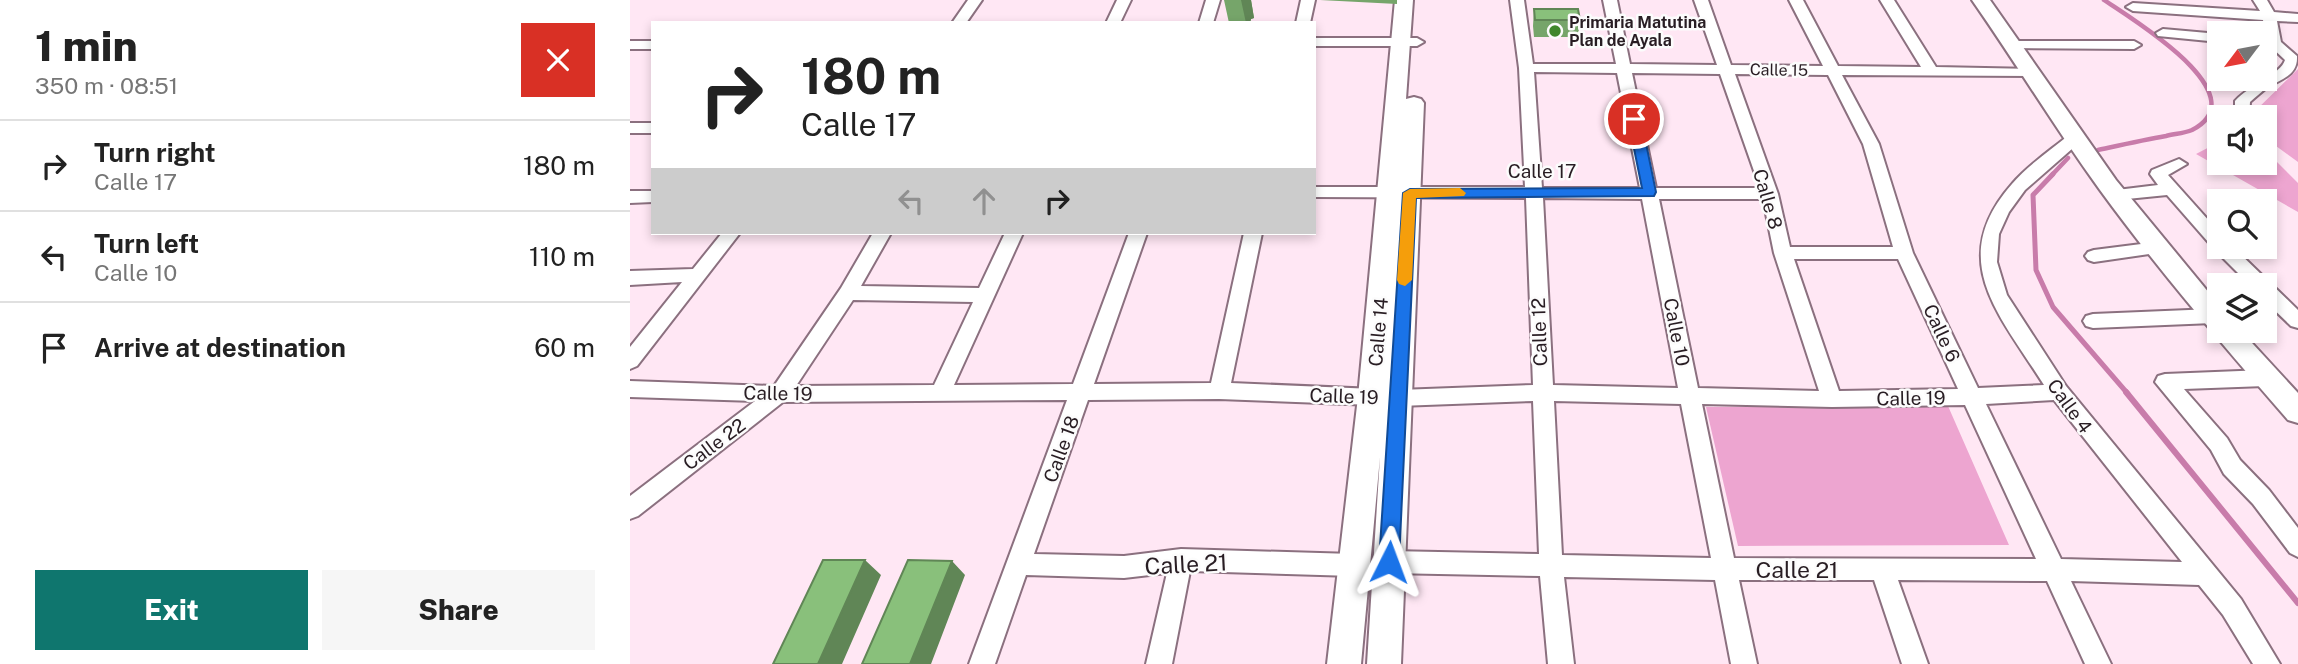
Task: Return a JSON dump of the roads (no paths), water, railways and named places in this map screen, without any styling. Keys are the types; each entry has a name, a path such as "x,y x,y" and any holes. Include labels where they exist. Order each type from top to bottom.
{"main road":[{"name":"Calle 14","path":"1384,664 1399,398 1400,193 1409,42 1404,0"},
{"name":"Calle 14","path":"1409,42 1420,0"},
{"path":"1981,0 2015,45 2075,138 2157,248 2207,308"},
{"name":"Calle 14","path":"1344,664 1372,397 1400,193"},
{"path":"2236,343 2298,412"}],"street":[{"path":"960,21 975,0"},
{"path":"1114,21 1124,0"},
{"path":"1207,21 1213,0"},
{"path":"1303,21 1308,0"},
{"name":"Calle 12","path":"1517,0 1526,68 1551,565 1561,664"},
{"name":"Calle 10","path":"1610,0 1744,664"},
{"name":"Calle 8","path":"1701,0 1770,194 1783,253 1832,399"},
{"name":"Calle 6","path":"1796,0 1871,144 1904,253 2098,664"},
{"path":"1887,0 1930,69"},
{"path":"2260,0 2269,21"},
{"path":"2133,7 2298,18"},
{"path":"2163,33 2207,37"},
{"path":"1316,42 1409,42"},
{"path":"630,45 651,45"},
{"path":"2015,45 2134,45"},
{"path":"2277,49 2292,59 2286,74 2277,77"},
{"name":"Calle 15","path":"1526,68 1833,71 1930,69 2032,72"},
{"path":"2243,105 2243,101 2255,91"},
{"name":"Calle 4","path":"2075,138 2019,186 2001,210 1990,234 1988,262 1998,296 2059,392 2232,607 2267,664"},
{"path":"2179,164 2158,174 2169,189 2207,222"},
{"path":"2117,195 2169,189"},
{"name":"Calle 17","path":"1316,192 1770,194"},
{"path":"630,197 651,196"},
{"path":"630,361 729,235"},
{"name":"Calle 22","path":"630,509 779,394 848,293 881,235"},
{"path":"941,392 1013,235"},
{"name":"Calle 18","path":"982,664 1137,235"},
{"path":"1219,390 1253,235"},
{"path":"2094,256 2157,248"},
{"path":"1783,253 1904,253"},
{"path":"2235,259 2249,273"},
{"path":"630,278 696,275"},
{"path":"848,293 987,295"},
{"path":"2277,301 2298,321"},
{"path":"2093,321 2207,323"},
{"path":"2265,377 2165,382 2219,444 2232,467 2260,497 2298,546"},
{"name":"Calle 19","path":"630,389 779,394 1219,390 1399,398 1542,393 1832,399 1972,397 2059,392"},
{"path":"1159,664 1181,559"},
{"name":"Calle 21","path":"1019,564 1124,568 1181,559 1353,565"},
{"name":"Calle 21","path":"1389,562 1723,569 2054,569 2204,574"},
{"path":"1882,568 1916,664"}],"waterway":[{"path":"2098,150 2192,130 2209,115 2211,97 2201,78 2183,59 2104,0"},
{"path":"2051,176 2068,158"},
{"path":"2053,174 2033,195 2036,270 2053,307 2128,394"},
{"path":"2126,392 2298,603"}],"place":[{"name":"Primaria Matutina Plan de Ayala","path":"1555,31"}]}
